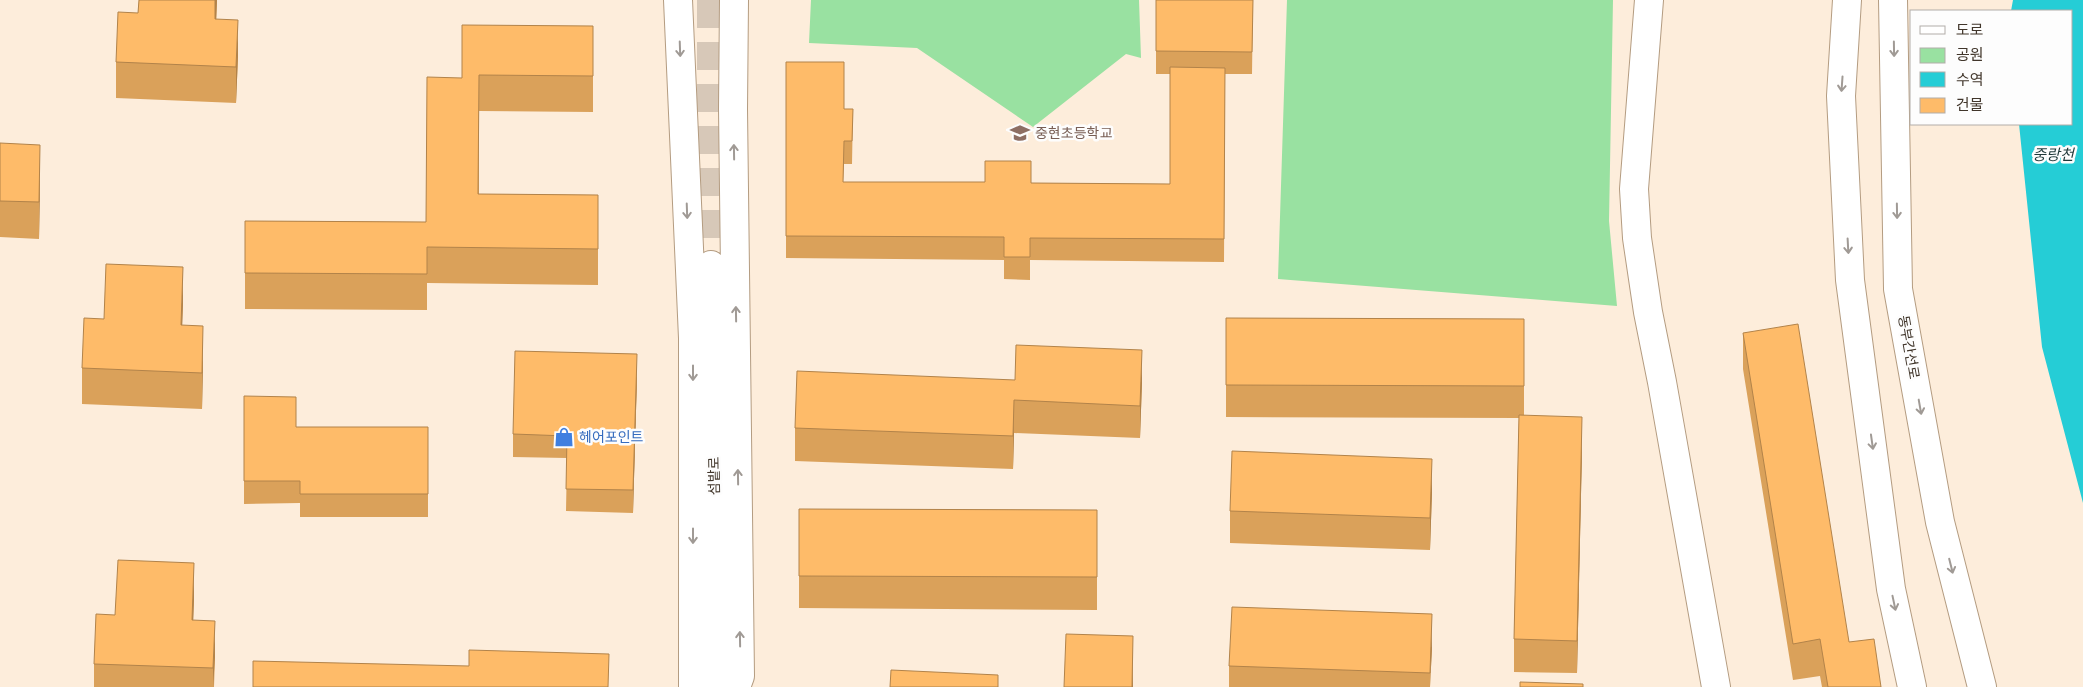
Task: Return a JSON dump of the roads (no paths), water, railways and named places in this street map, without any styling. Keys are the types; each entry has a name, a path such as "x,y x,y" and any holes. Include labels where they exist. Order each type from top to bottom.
{"main road":[{"path":"678,0 693,338 693,687"},
{"path":"734,0 740,676 736,687"},
{"path":"1649,0 1634,189 1637,238 1648,312 1716,687"},
{"path":"1847,0 1841,96 1850,280 1891,589 1912,687"},
{"name":"동부간선로","path":"1893,0 1898,289 1940,522 1982,687"},
{"name":"섬밭로","path":"711,265 718,687"}],"water":[{"name":"중랑천","path":"2013,0 2083,0 2083,503 2042,347 2019,125 2073,125 2073,10 2011,10"}],"tunnel":[{"path":"711,0 711,265"}],"place":[{"name":"중현초등학교","path":"1020,133"},
{"name":"헤어포인트","path":"564,437"}]}
